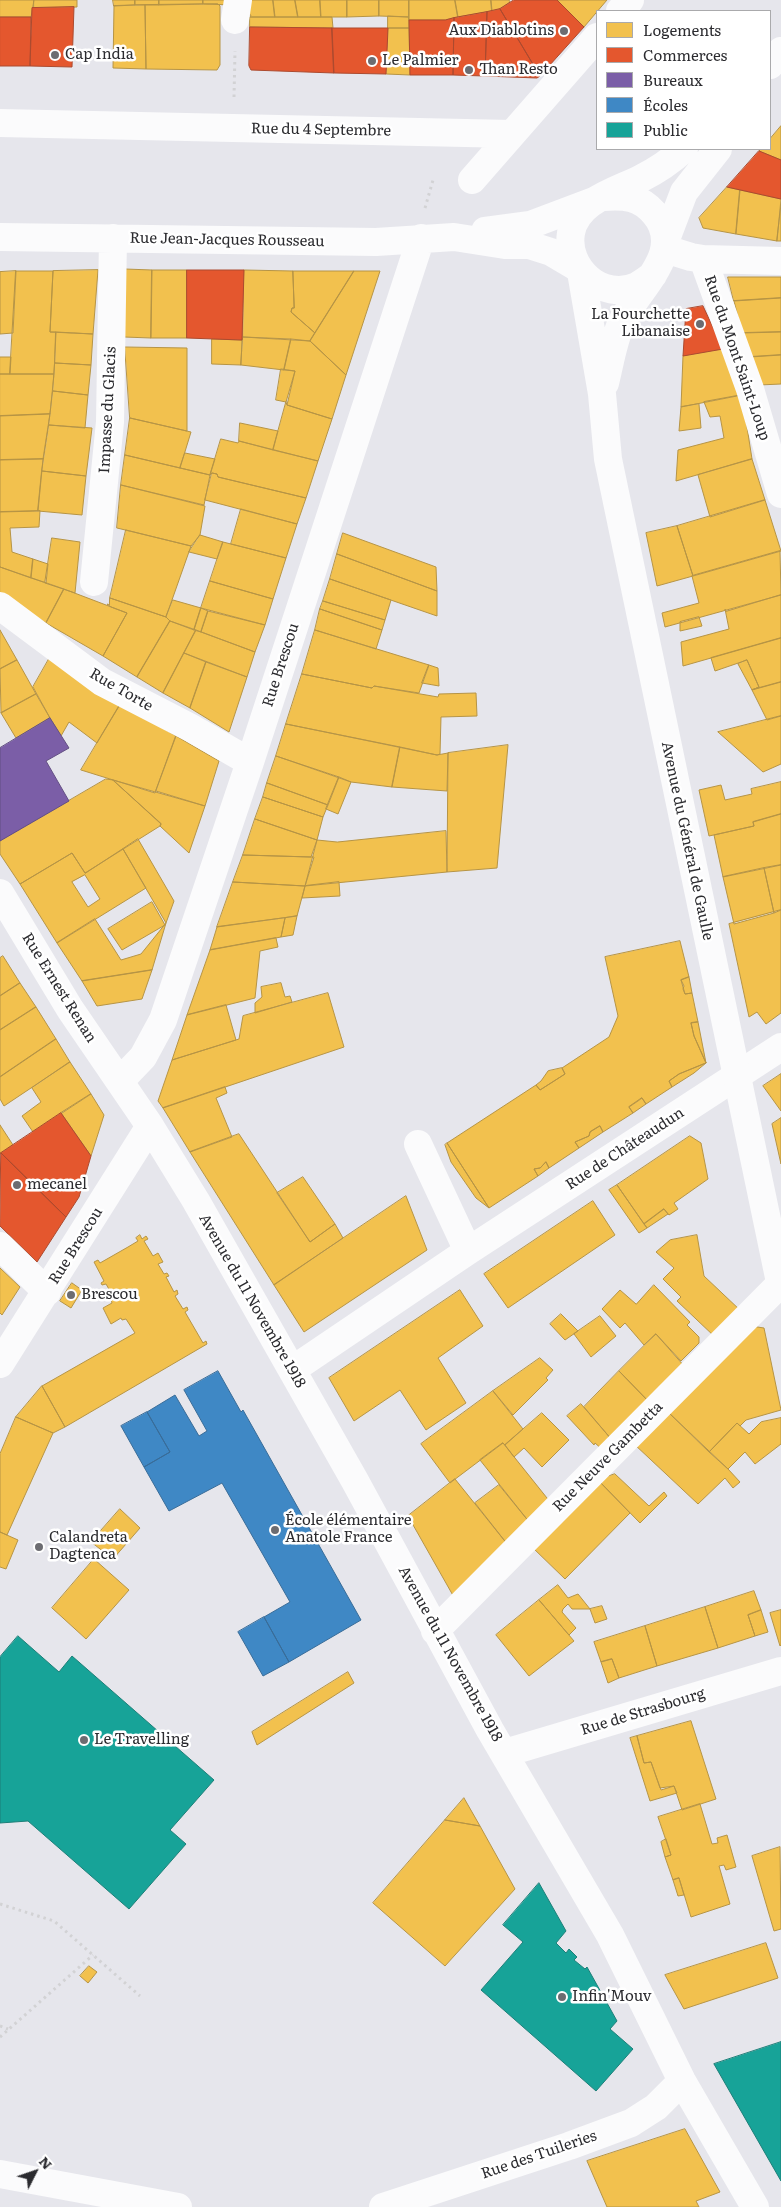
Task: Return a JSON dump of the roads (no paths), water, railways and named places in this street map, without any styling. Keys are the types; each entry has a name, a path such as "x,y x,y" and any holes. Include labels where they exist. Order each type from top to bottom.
{"street":[{"path":"621,10 630,0"},
{"path":"472,180 596,38"},
{"path":"771,64 781,52"},
{"name":"Rue du 4 Septembre","path":"0,123 512,134"},
{"path":"683,150 659,169 597,200 578,216 571,232 571,251 579,270 596,285 616,290 636,286 653,275 661,263 665,245 684,192 717,150"},
{"path":"597,200 625,195 645,203 660,220 665,245"},
{"name":"Rue Jean-Jacques Rousseau","path":"454,237 504,227 530,225 597,200"},
{"name":"Rue Jean-Jacques Rousseau","path":"0,237 376,242 422,227 454,237 505,245 529,244 551,252 579,270"},
{"name":"Rue Brescou","path":"120,1081 143,1057 163,1020 250,762 422,227"},
{"name":"Impasse du Glacis","path":"94,582 110,422 113,238"},
{"name":"Rue du Mont Saint-Loup","path":"665,245 703,259 750,390 781,494"},
{"path":"703,259 781,261"},
{"name":"Avenue du Général de Gaulle","path":"579,270 602,394 608,459 781,1285"},
{"name":"Avenue du Général de Gaulle","path":"602,394 621,324 653,275"},
{"name":"Rue Torte","path":"0,606 102,682 191,728 250,762"},
{"name":"Rue Ernest Renan","path":"0,893 70,1008 120,1081"},
{"name":"Rue de Châteaudun","path":"292,1370 468,1251 781,1047"},
{"name":"Avenue du 11 Novembre 1918","path":"120,1081 196,1201 355,1481 435,1631 610,1936 682,2081 755,2207"},
{"name":"Rue Brescou","path":"0,1364 150,1126"},
{"path":"418,1144 468,1251"},
{"path":"0,1246 47,1292"},
{"name":"Rue Neuve Gambetta","path":"435,1631 781,1285"},
{"name":"Rue de Strasbourg","path":"505,1753 781,1671"},
{"name":"Rue des Tuileries","path":"383,2207 569,2146 631,2123 656,2107 682,2081"},
{"path":"0,2174 178,2207"}],"place":[{"name":"Aux Diablotins","path":"564,31"},
{"name":"Cap India","path":"55,55"},
{"name":"Le Palmier","path":"372,61"},
{"name":"Than Resto","path":"469,70"},
{"name":"La Fourchette Libanaise","path":"700,324"},
{"name":"mecanel","path":"17,1185"},
{"name":"Brescou","path":"71,1295"},
{"name":"École élémentaire Anatole France","path":"275,1530"},
{"name":"Calandreta Dagtenca","path":"39,1547"},
{"name":"Le Travelling","path":"84,1740"},
{"name":"Infin'Mouv","path":"562,1997"}]}
